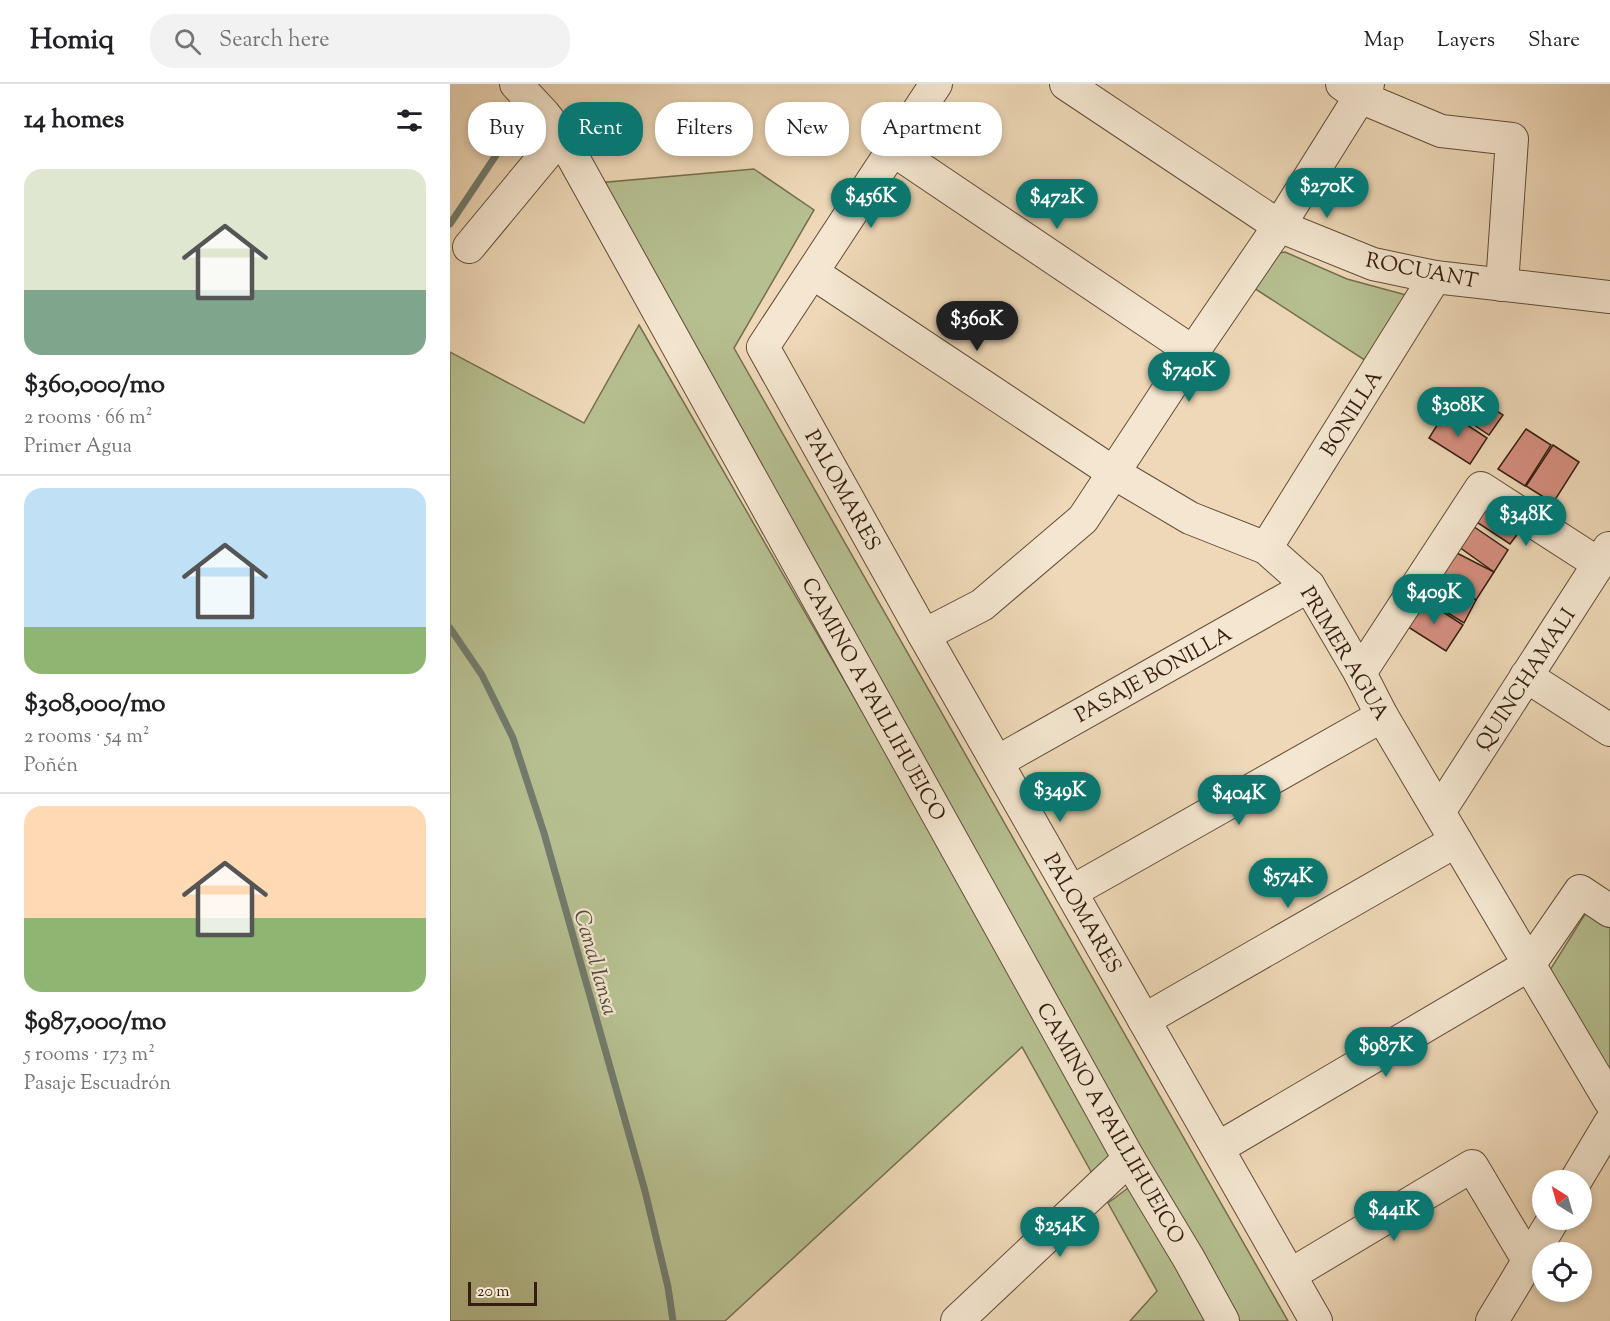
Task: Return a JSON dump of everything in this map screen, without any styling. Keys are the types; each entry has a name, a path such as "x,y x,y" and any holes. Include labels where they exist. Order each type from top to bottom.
{"street":[{"name":"CAMINO A PAILLIHUEICO","path":"516,84 552,125 1129,1159 1223,1321"},
{"path":"924,102 936,84"},
{"name":"ROCUANT","path":"1066,84 1279,226 1373,264 1435,278 1610,297"},
{"path":"924,635 982,605 1083,519 1279,226 1356,88 1441,131 1512,139 1503,285"},
{"path":"469,247 552,125"},
{"path":"813,273 889,156"},
{"path":"902,156 1193,352"},
{"name":"PALOMARES","path":"813,273 763,347 924,635 1316,1321"},
{"name":"PRIMER AGUA","path":"813,273 1114,473 1190,518 1266,548 1309,586 1360,673 1382,716 1610,1101"},
{"name":"BONILLA","path":"1266,548 1435,278"},
{"path":"1360,673 1481,488 1607,553"},
{"name":"QUINCHAMALI","path":"1439,812 1607,553"},
{"name":"PASAJE BONILLA","path":"997,762 1309,586"},
{"path":"1526,676 1610,730"},
{"path":"1071,892 1382,716"},
{"path":"1144,1020 1456,841"},
{"path":"1218,1148 1529,965 1580,891 1610,911"},
{"path":"1582,1170 1610,1123"},
{"path":"957,1321 1129,1159"},
{"path":"1290,1275 1472,1166 1528,1260"},
{"path":"1492,1321 1547,1230"}],"green space":[{"path":"754,169 814,210 734,348 1288,1321 1237,1321 597,183"},
{"path":"1285,252 1347,279 1406,295 1366,361 1254,288 1275,254"},
{"path":"639,325 1116,1151 1094,1177 1022,1047 725,1321 450,1321 450,352 584,423"},
{"path":"1587,911 1610,926 1610,1072 1550,970"},
{"path":"1132,1185 1208,1321 1130,1321 1157,1291 1108,1203"}],"building":[{"path":"1462,388 1503,415 1489,435 1449,408"},
{"path":"1446,411 1487,438 1470,464 1429,438"},
{"path":"1526,429 1551,445 1525,486 1498,469"},
{"path":"1553,445 1579,462 1553,503 1526,486"},
{"path":"1484,497 1525,524 1510,544 1472,519"},
{"path":"1467,522 1508,550 1494,572 1455,544"},
{"path":"1451,550 1494,572 1476,600 1436,575"},
{"path":"1436,575 1476,600 1464,623 1422,597"},
{"path":"1422,598 1463,625 1446,651 1405,625"}],"waterway":[{"name":"Canal Iansa","path":"450,224 496,156"},
{"name":"Canal Iansa","path":"450,628 482,675 513,738 544,833 645,1191 668,1287 673,1321"}]}
